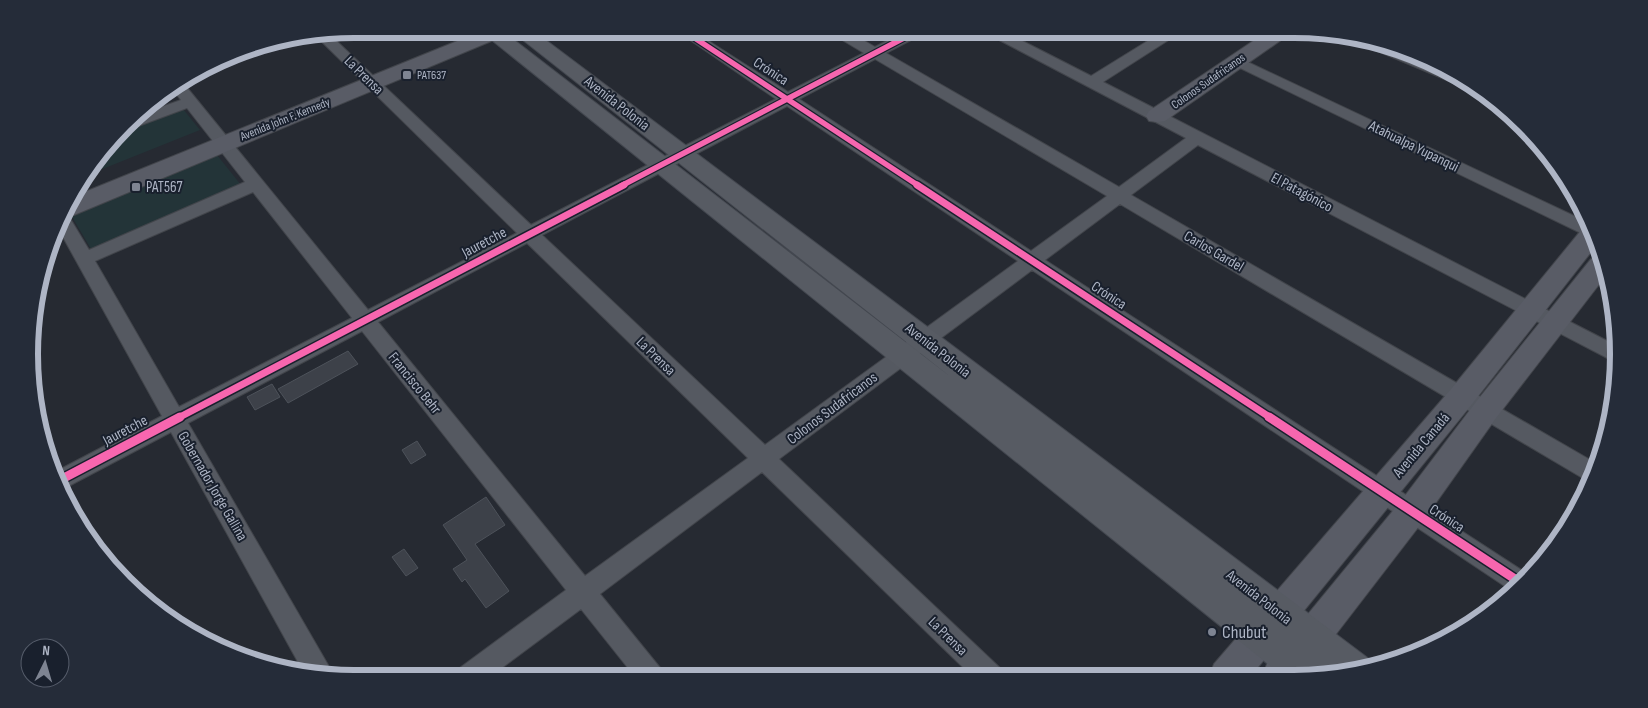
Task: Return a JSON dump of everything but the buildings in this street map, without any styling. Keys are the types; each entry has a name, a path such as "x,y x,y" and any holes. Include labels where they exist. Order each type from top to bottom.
{"main road":[{"name":"Avenida John F. Kennedy","path":"75,205 219,139 367,78 474,38"},
{"name":"Avenida Polonia","path":"506,38 672,159 1270,625 1299,663 1335,668"},
{"name":"Colonos Sudafricanos","path":"1157,116 1271,38"},
{"name":"Avenida John F. Kennedy","path":"85,187 219,139"},
{"name":"Avenida Canadá","path":"1233,670 1382,492 1474,403 1542,317 1588,238"},
{"name":"Avenida Canadá","path":"1542,317 1598,266"},
{"name":"Avenida Canadá","path":"1299,663 1412,511 1474,403"}],"street":[{"name":"Crónica","path":"695,38 1516,580"},
{"name":"Carlos Gardel","path":"849,38 1588,470"},
{"name":"Jauretche","path":"63,478 904,38"},
{"name":"El Patagónico","path":"1006,38 1610,352"},
{"path":"1092,82 1162,38"},
{"name":"La Prensa","path":"326,39 984,670"},
{"name":"Atahualpa Yupanqui","path":"1237,61 1584,228"},
{"path":"148,114 184,94"},
{"name":"Francisco Behr","path":"184,94 646,670"},
{"name":"Colonos Sudafricanos","path":"478,670 1198,137"},
{"path":"84,259 256,184"},
{"name":"Gobernador Jorge Gallina","path":"65,225 316,668"}],"shaded area":[{"path":"183,109 200,130 95,172 132,128"},
{"path":"217,155 241,185 91,249 71,215"}],"cycle path":[{"path":"695,38 1516,580"},
{"path":"63,478 904,38"}],"place":[{"name":"PAT637","path":"407,75"},
{"name":"PAT567","path":"136,187"},
{"name":"Chubut","path":"1212,632"}]}
